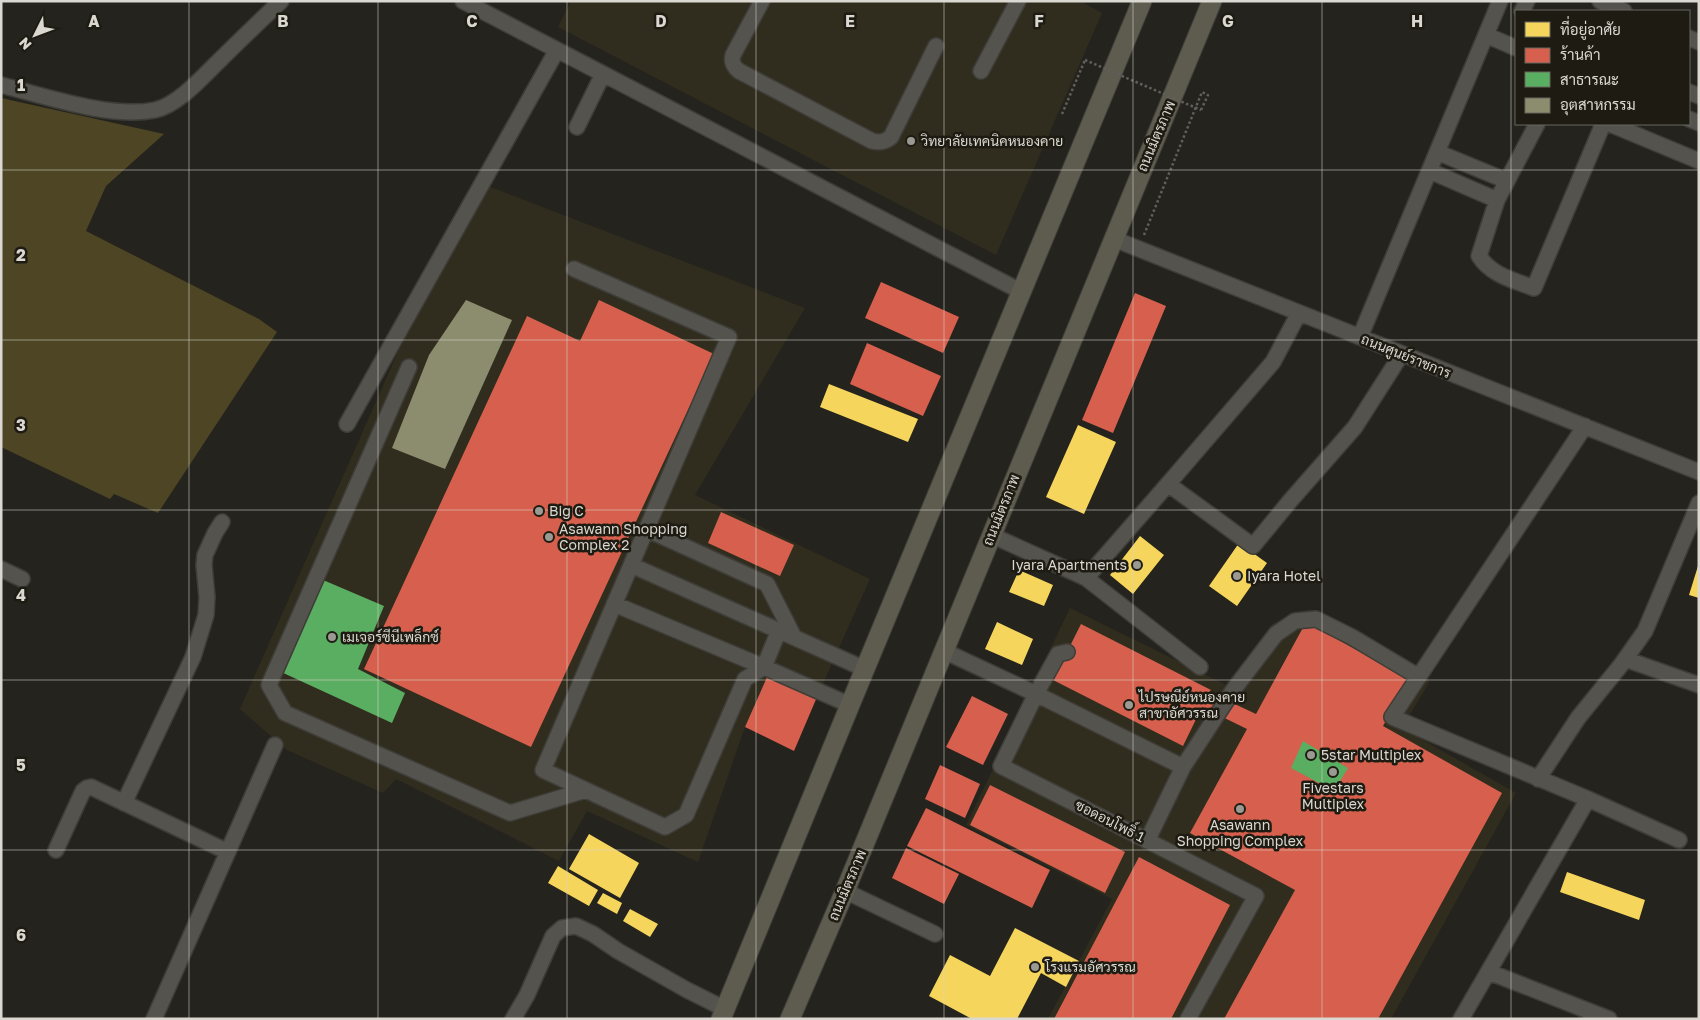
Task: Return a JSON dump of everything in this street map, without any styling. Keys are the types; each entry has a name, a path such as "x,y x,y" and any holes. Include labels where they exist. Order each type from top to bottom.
{"main road":[{"path":"723,1014 1142,1"},
{"name":"ถนนมิตรภาพ","path":"793,1018 1212,1"}],"street":[{"path":"1,85 103,110 135,112 156,110 173,102 190,89 281,1"},
{"path":"463,1 1022,292"},
{"path":"762,1 733,55 734,67 879,143 891,137 936,46"},
{"path":"981,71 1018,1"},
{"path":"1360,337 1500,1"},
{"path":"1600,1 1622,10"},
{"path":"1486,35 1515,48"},
{"path":"347,424 557,50"},
{"path":"577,127 602,74"},
{"path":"1536,125 1497,200 1479,256 1485,265 1497,274 1534,288 1603,125"},
{"path":"1612,125 1699,161"},
{"path":"1437,152 1507,181"},
{"path":"1430,171 1497,200"},
{"name":"ถนนศูนย์ราชการ","path":"1114,239 1699,472"},
{"path":"574,269 729,337 543,770 665,827 686,816 745,679 764,668 779,630"},
{"path":"1086,578 1273,362 1299,313"},
{"path":"1168,484 1253,546 1355,426 1402,355"},
{"path":"408,367 269,685 285,713 510,813 586,790"},
{"path":"1585,426 1392,717 1679,840"},
{"path":"1538,779 1578,718 1645,630 1699,503"},
{"path":"124,803 193,657 206,615 205,555 214,533 222,522"},
{"path":"646,529 767,584 794,637"},
{"path":"991,535 1086,578 1200,667"},
{"path":"631,565 865,669"},
{"path":"1,569 22,579"},
{"path":"614,604 850,705"},
{"path":"1148,841 1182,767 1234,689 1276,634 1295,621 1316,619 1352,637 1419,677"},
{"path":"944,651 1036,694 1182,767"},
{"path":"1036,694 1058,654 1067,652"},
{"path":"1624,659 1699,685"},
{"name":"ซอดอนโพธิ์ 1","path":"1036,694 1001,766 1256,896 1188,1019"},
{"path":"154,1019 275,745"},
{"path":"56,850 83,791 91,787 228,852"},
{"path":"1461,1019 1588,800"},
{"path":"845,891 935,934"},
{"path":"513,1019 553,936 562,928 576,926 688,990 723,1014"},
{"path":"1489,972 1609,1019"}],"path":[{"path":"1062,114 1085,60 1201,110 1208,95 1202,92 1138,248"}],"shaded area":[{"name":"วิทยาลัยเทคนิคหนองคาย","path":"571,1 1080,1 1102,13 996,255 558,27"},
{"path":"1,98 164,134 106,186 86,231 259,319 277,332 158,513 114,494 110,499 1,447"},
{"name":"Asawann Shopping Complex 2","path":"488,186 805,308 695,495 870,579 817,697 768,676 745,727 698,862 587,811 559,861 396,779 383,793 287,750 240,709 397,354"},
{"name":"Asawann Shopping Complex","path":"1070,608 1226,685 1272,624 1310,609 1430,681 1402,728 1516,793 1391,1019 1048,1019 1112,899 966,825"}],"building: ที่อยู่อาศัย":[{"path":"829,384 918,419 908,442 820,407"},
{"path":"1078,425 1116,442 1084,514 1046,497"},
{"name":"Iyara Apartments","path":"1140,536 1164,555 1133,594 1110,575"},
{"name":"Iyara Hotel","path":"1239,543 1267,563 1237,606 1209,586"},
{"path":"1699,566 1699,598 1689,595"},
{"path":"1019,570 1053,585 1044,606 1009,592"},
{"path":"997,622 1033,639 1022,665 985,649"},
{"path":"589,834 639,863 620,898 569,869"},
{"path":"558,866 598,890 589,906 548,883"},
{"path":"1567,872 1645,900 1639,920 1560,892"},
{"path":"603,893 622,903 617,914 597,903"},
{"path":"630,909 658,924 650,937 623,921"},
{"name":"โรงแรมอัศวรรณ","path":"1015,928 1079,961 1066,987 1041,973 1017,1019 972,1019 929,996 950,955 990,976"}],"building: ร้านค้า":[{"path":"881,282 959,317 943,353 865,318"},
{"path":"1135,293 1166,306 1113,433 1082,420"},
{"name":"Big C","path":"599,300 714,354 531,747 364,669 527,316 580,341"},
{"path":"867,343 941,376 923,416 850,384"},
{"path":"721,512 794,545 780,576 708,543"},
{"path":"1306,622 1409,679 1383,726 1502,793 1378,1019 1224,1019 1295,890 1190,833 1247,729 1202,707 1183,746 1053,680 1081,624 1211,690 1209,692 1256,714"},
{"path":"768,675 817,697 794,751 745,727"},
{"path":"972,696 1008,714 983,765 946,747"},
{"path":"940,765 980,784 965,818 925,799"},
{"path":"990,785 1125,852 1105,893 970,825"},
{"path":"926,808 1050,870 1032,908 907,846"},
{"path":"906,848 959,874 944,904 892,878"},
{"path":"1139,857 1230,905 1171,1019 1054,1019"}],"building: สาธารณะ":[{"name":"เมเจอร์ซีนีเพล็กซ์","path":"316,577 384,606 358,669 405,693 392,723 279,671"},
{"name":"5star Multiplex","path":"1303,741 1348,768 1334,791 1291,768"}],"building: อุตสาหกรรม":[{"path":"466,300 512,320 445,469 392,448 429,355"}],"place":[{"name":"วิทยาลัยเทคนิคหนองคาย","path":"911,141"},
{"name":"Big C","path":"539,511"},
{"name":"Asawann Shopping Complex 2","path":"549,537"},
{"name":"Iyara Apartments","path":"1137,565"},
{"name":"Iyara Hotel","path":"1237,576"},
{"name":"เมเจอร์ซีนีเพล็กซ์","path":"332,637"},
{"name":"ไปรษณีย์หนองคาย สาขาอัศวรรณ","path":"1129,705"},
{"name":"5star Multiplex","path":"1311,755"},
{"name":"Fivestars Multiplex","path":"1333,772"},
{"name":"Asawann Shopping Complex","path":"1240,809"},
{"name":"โรงแรมอัศวรรณ","path":"1035,967"}]}
